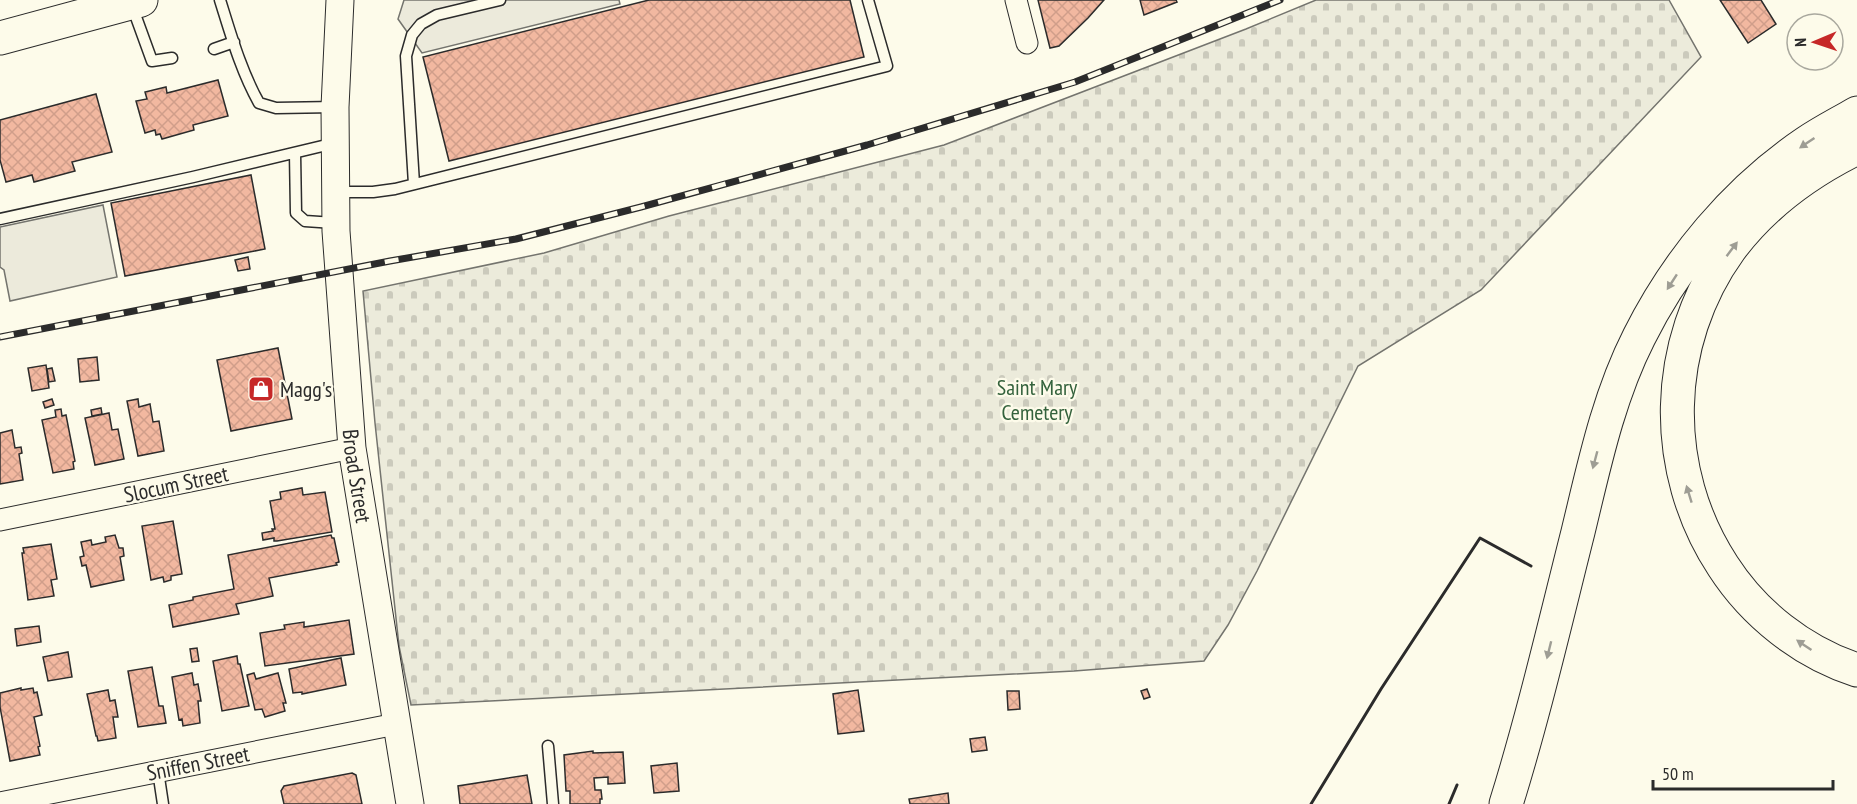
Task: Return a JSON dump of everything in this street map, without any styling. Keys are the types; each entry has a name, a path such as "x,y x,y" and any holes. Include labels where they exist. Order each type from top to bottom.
{"main road":[{"path":"0,38 118,3"},
{"path":"1506,804 1530,724 1600,443 1624,370 1639,338 1674,278 1720,218 1747,191 1799,148 1857,113"},
{"path":"1857,148 1832,160 1780,196 1730,249 1697,309 1685,346 1679,380 1677,411 1683,476 1695,514 1711,548 1732,579 1756,608 1783,631 1814,651 1857,670"}],"street":[{"name":"Broad Street","path":"340,0 335,107 336,223 352,448 410,804"},
{"path":"1016,0 1027,43"},
{"name":"Slocum Street","path":"0,520 352,448"},
{"name":"Sniffen Street","path":"0,802 396,724"}],"lane":[{"path":"220,0 250,88 259,103 276,108 335,107"},
{"path":"414,184 406,56 412,35 422,24 437,15 500,0"},
{"path":"336,192 374,192 414,184 887,66 868,0"},
{"path":"118,3 152,61 172,58"},
{"path":"214,49 234,42"},
{"path":"0,219 181,180 335,142"},
{"path":"295,153 296,213 305,220 336,223"},
{"path":"548,746 553,804"},
{"path":"158,771 163,804"}],"green space":[{"name":"Saint Mary Cemetery","path":"1316,0 1669,0 1701,57 1481,290 1358,366 1257,571 1228,625 1204,661 1074,671 411,705 399,646 363,291 544,253 669,216 944,145"}],"shaded area":[{"path":"404,0 619,0 620,4 422,53 398,19"},
{"path":"103,205 117,277 10,301 4,270 0,267 0,227"}],"building":[{"path":"649,0 850,0 864,57 449,161 423,57"},
{"path":"1038,0 1104,0 1059,46 1050,48"},
{"path":"1140,0 1176,0 1177,2 1144,15"},
{"path":"1720,0 1761,0 1776,24 1748,43"},
{"path":"218,80 228,116 193,125 194,130 162,139 160,134 156,135 155,130 145,133 136,101 147,99 145,92 166,87 167,93"},
{"path":"96,94 112,152 72,162 75,171 34,182 32,175 6,182 0,160 0,120"},
{"path":"251,175 265,249 125,276 111,203"},
{"path":"248,257 250,269 238,271 235,260"},
{"path":"278,348 292,419 231,431 217,360"},
{"path":"97,357 99,380 80,382 78,359"},
{"path":"46,365 49,388 32,391 28,368"},
{"path":"52,368 55,381 49,382 47,369"},
{"path":"52,399 54,405 45,408 43,402"},
{"path":"138,399 139,407 150,404 153,422 159,421 164,451 138,456 127,401"},
{"path":"101,408 102,414 92,416 91,410"},
{"path":"61,409 62,416 66,415 75,461 73,462 74,469 53,473 42,420 56,417 55,410"},
{"path":"109,413 112,430 118,429 124,459 95,465 85,418"},
{"path":"12,430 15,448 21,447 22,453 19,454 23,480 0,484 0,433"},
{"path":"302,488 303,495 325,492 332,532 277,541 274,541 274,538 263,540 262,533 275,529 270,501 281,499 280,492"},
{"path":"173,521 182,574 171,576 171,580 164,582 163,577 151,580 142,526"},
{"path":"115,535 119,548 123,548 124,556 120,557 124,580 91,587 86,565 82,566 80,557 84,556 81,542 91,540 92,545 106,542 105,537"},
{"path":"331,535 334,538 339,562 336,563 337,565 269,578 273,596 236,604 239,614 173,627 169,605 193,600 193,597 234,589 228,555"},
{"path":"51,544 57,579 51,580 54,596 28,600 23,548"},
{"path":"349,620 354,654 265,666 260,633 285,629 284,625 304,622 304,627"},
{"path":"39,626 41,642 17,646 15,629"},
{"path":"197,648 199,661 192,662 190,649"},
{"path":"68,652 72,677 48,681 43,657"},
{"path":"237,656 249,706 222,711 213,661"},
{"path":"341,658 346,685 302,694 302,692 293,693 289,669"},
{"path":"152,667 159,706 163,706 166,723 138,727 128,671"},
{"path":"192,673 194,685 198,684 201,701 198,701 200,723 183,726 182,719 179,720 172,677"},
{"path":"254,673 256,679 278,673 286,703 283,703 285,711 265,717 262,709 255,710 247,675"},
{"path":"21,688 21,690 33,688 34,693 37,692 42,715 34,717 40,755 10,761 0,707 0,693"},
{"path":"1147,689 1150,697 1144,699 1141,691"},
{"path":"108,690 110,701 115,700 118,717 113,717 116,738 98,741 87,694"},
{"path":"858,690 864,731 838,734 833,694"},
{"path":"1007,691 1019,691 1020,709 1008,710"},
{"path":"985,737 987,750 972,752 970,739"},
{"path":"593,751 593,753 623,752 625,783 608,784 608,777 594,778 595,790 601,790 600,804 570,804 570,791 566,791 564,755"},
{"path":"677,763 679,791 654,793 651,766"},
{"path":"352,773 356,775 362,804 284,804 281,791 284,786"},
{"path":"527,775 532,804 460,804 458,786"},
{"path":"948,793 949,804 910,804 909,799"}],"railway":[{"path":"0,337 390,261 516,239 641,207 867,145 1075,82 1280,0"}],"wall":[{"path":"1311,804 1381,689 1480,538 1531,566"},
{"path":"1449,804 1457,785"}],"place":[{"name":"Magg's","path":"261,389"}]}
